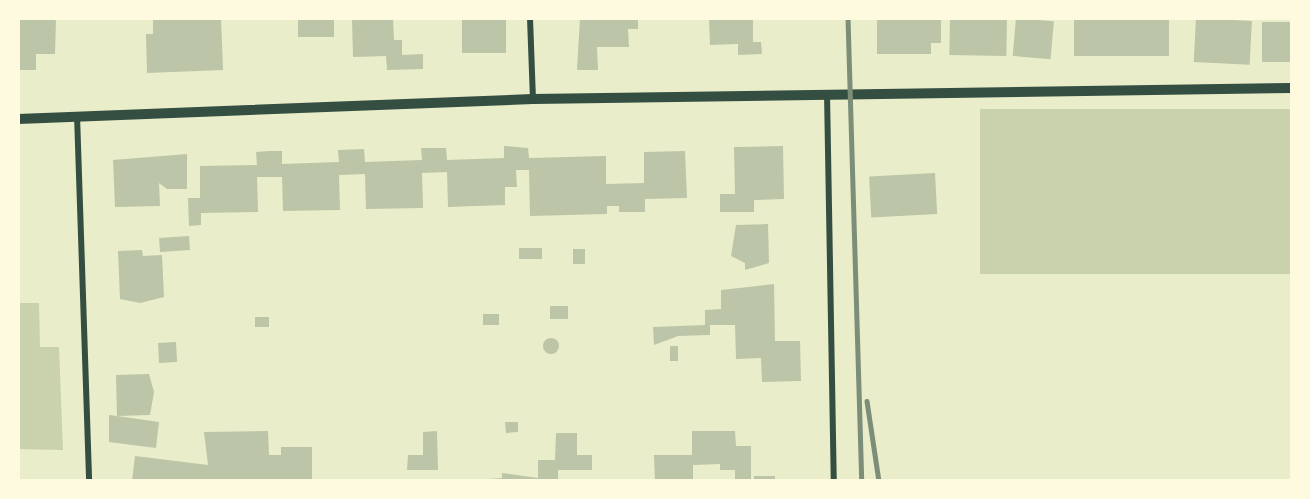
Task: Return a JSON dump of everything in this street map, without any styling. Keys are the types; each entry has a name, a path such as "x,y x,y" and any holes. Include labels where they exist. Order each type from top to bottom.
{"street":[{"path":"530,18 533,99"},
{"path":"18,119 533,99 1292,88"},
{"path":"827,93 834,481"},
{"path":"77,115 89,481"}],"green space":[{"path":"980,109 1292,109 1292,274 980,274"},
{"path":"18,303 39,303 40,347 59,347 63,450 18,449"}],"building":[{"path":"18,18 56,18 55,54 36,54 36,70 18,70"},
{"path":"153,18 221,18 223,70 147,73 146,34 153,34"},
{"path":"298,18 334,18 334,37 298,37"},
{"path":"352,18 393,18 394,40 402,40 402,55 423,54 423,69 387,70 386,56 353,57"},
{"path":"462,18 506,18 506,53 462,53"},
{"path":"580,18 638,18 638,29 628,29 629,47 597,47 598,70 577,70"},
{"path":"709,18 753,18 753,42 761,42 762,54 738,55 738,44 710,45"},
{"path":"877,18 941,18 941,43 931,43 931,54 877,54"},
{"path":"950,18 1007,19 1006,56 949,55"},
{"path":"1016,18 1054,21 1051,59 1013,56"},
{"path":"1074,18 1169,18 1169,56 1074,56"},
{"path":"1196,18 1252,21 1250,65 1194,62"},
{"path":"1262,22 1292,22 1292,62 1262,62"},
{"path":"504,146 528,148 529,158 606,156 606,184 644,183 644,152 685,151 687,198 645,199 645,212 619,212 619,206 607,206 607,214 530,216 529,170 516,170 517,187 505,187 505,205 448,207 447,172 422,173 423,208 366,209 365,174 339,175 340,210 283,211 282,177 257,177 258,212 201,213 201,225 189,226 188,198 200,198 200,166 257,165 256,152 269,151 282,151 282,164 339,162 338,150 364,149 365,162 422,160 421,148 446,148 447,160 504,158"},
{"path":"783,146 784,199 754,200 754,212 720,212 720,194 735,194 734,147"},
{"path":"187,154 187,189 167,189 159,183 160,206 115,207 113,160"},
{"path":"935,173 937,214 871,217 869,176"},
{"path":"768,224 769,263 745,270 745,263 731,256 736,225"},
{"path":"189,236 190,250 160,252 159,238"},
{"path":"519,248 542,248 542,259 519,259"},
{"path":"573,249 585,249 585,264 573,264"},
{"path":"142,250 143,256 162,255 164,297 140,303 120,299 118,251"},
{"path":"774,284 775,341 800,341 801,381 762,382 761,358 736,359 735,325 710,325 710,335 678,336 654,345 653,327 705,325 705,310 721,309 721,290"},
{"path":"550,306 568,306 568,319 550,319"},
{"path":"483,314 499,314 499,325 483,325"},
{"path":"255,317 269,317 269,327 255,327"},
{"path":"551,338 557,340 559,346 557,352 551,354 545,352 543,346 545,340"},
{"path":"176,342 177,362 159,363 158,343"},
{"path":"670,346 678,346 678,361 670,361"},
{"path":"149,374 154,392 150,415 117,416 116,375"},
{"path":"109,415 159,422 156,448 109,442"},
{"path":"505,422 518,422 518,432 506,433"},
{"path":"268,431 269,455 281,455 281,447 312,447 312,481 132,481 135,456 208,465 204,432"},
{"path":"437,431 438,470 407,470 408,455 423,455 423,432"},
{"path":"692,431 735,431 736,446 751,446 751,481 735,481 735,470 720,470 720,464 693,465 693,481 655,481 654,455 692,455"},
{"path":"556,433 577,433 577,455 592,455 592,470 558,470 558,481 462,481 502,478 502,473 538,478 538,460 555,460"},
{"path":"754,476 775,476 775,481 754,481"}],"railway":[{"path":"848,18 862,481"},
{"path":"867,401 879,481"}]}
